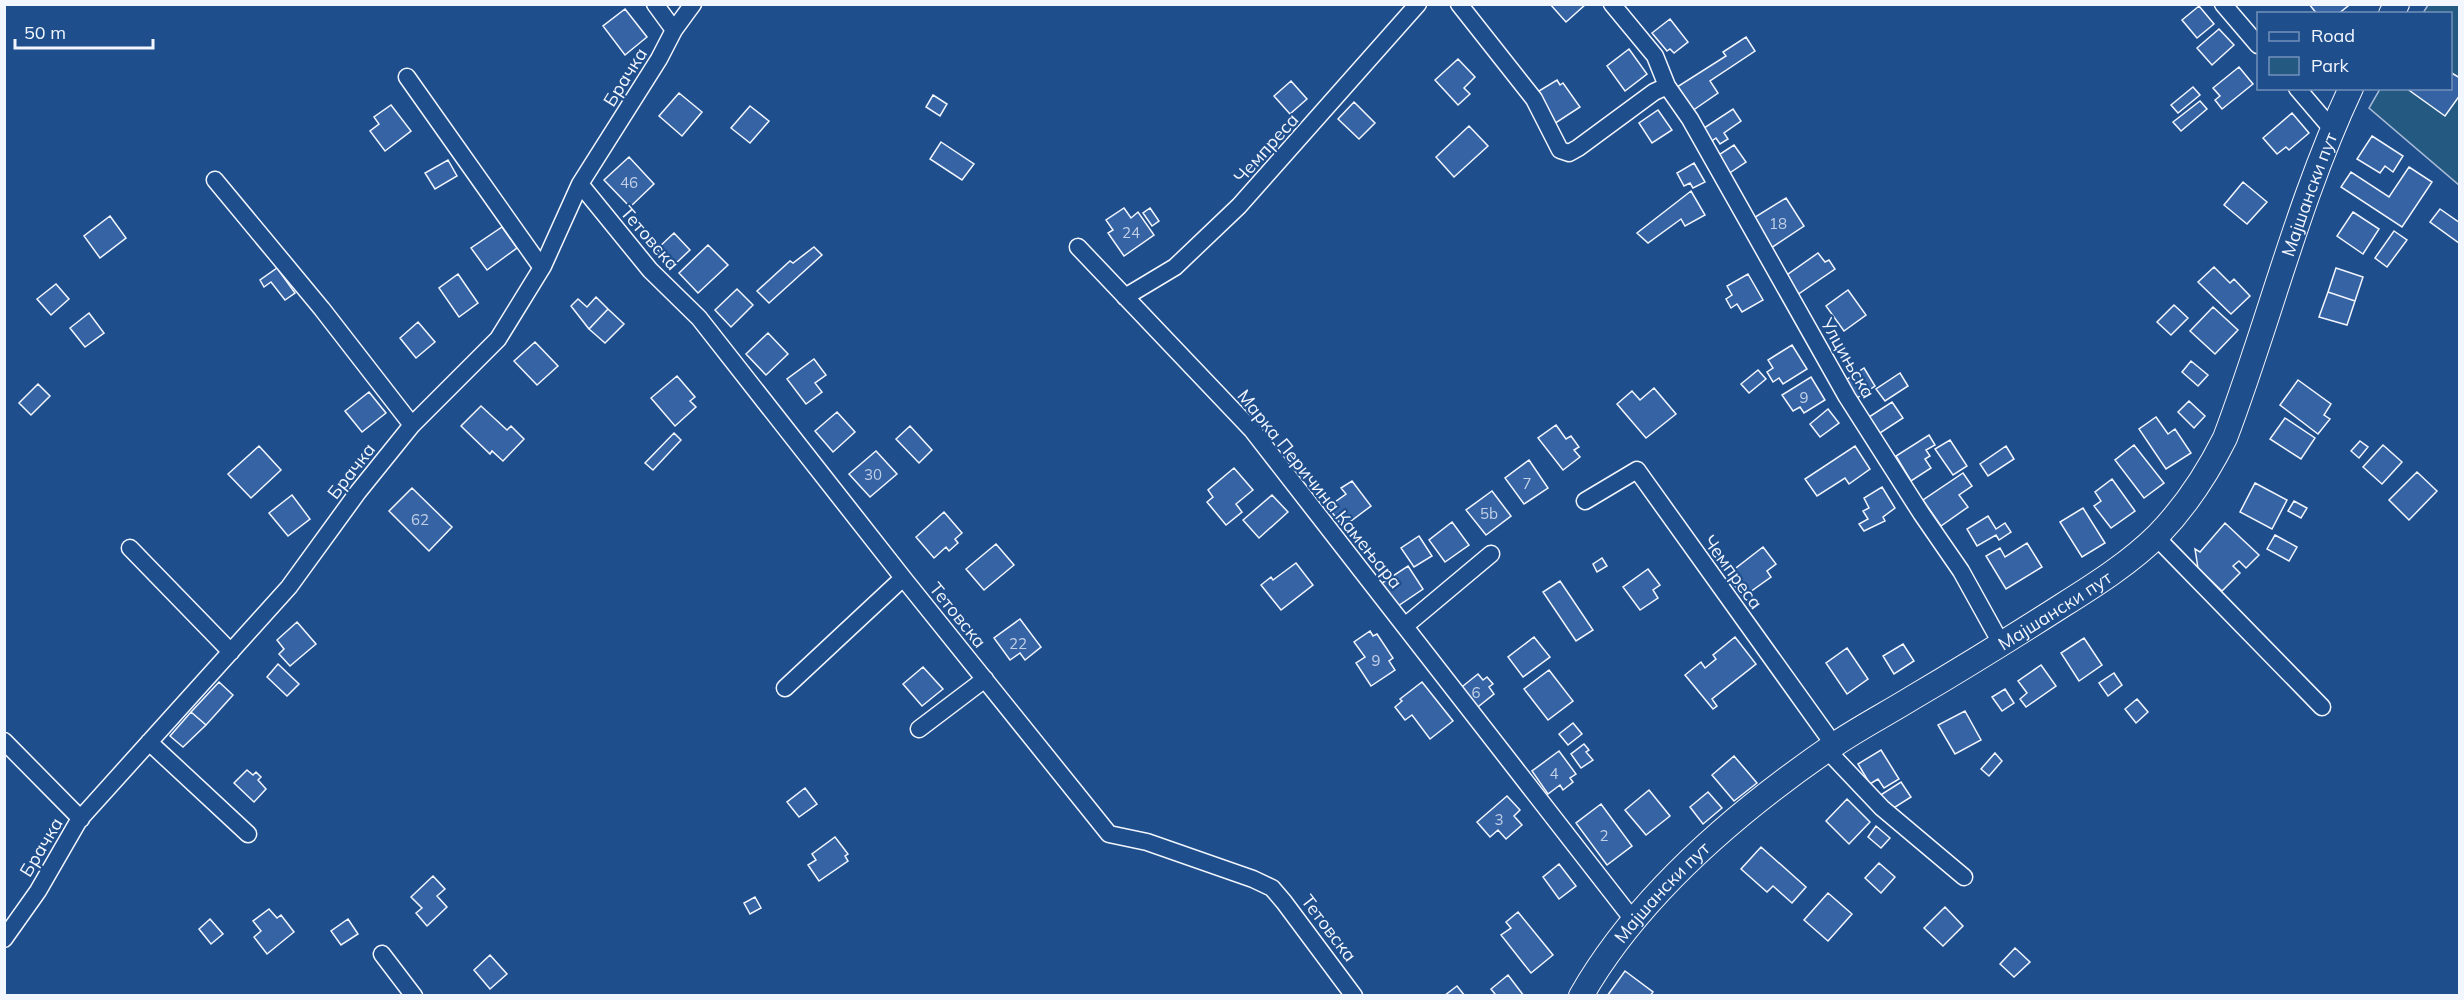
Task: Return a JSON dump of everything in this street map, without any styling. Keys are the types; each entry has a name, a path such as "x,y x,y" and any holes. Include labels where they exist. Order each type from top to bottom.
{"street":[{"path":"655,4 674,30"},
{"name":"Брачка","path":"4,939 38,891 81,819 289,587 358,492 412,425 498,339 542,268 580,184 659,59 674,30 693,4"},
{"name":"Чемпреса","path":"1125,297 1175,267 1239,206 1418,4"},
{"path":"1459,4 1534,99 1554,144 1560,150 1569,153 1578,148 1654,92 1667,86"},
{"name":"Улцињска","path":"1612,4 1655,56 1667,86 1690,119 1847,397 1960,571 2002,645"},
{"path":"2223,4 2257,43"},
{"path":"407,77 542,268"},
{"path":"2299,90 2332,129"},
{"name":"Мајшански пут","path":"1581,996 1606,957 1634,921 1690,860 1762,796 1831,748 2082,594 2156,537 2175,517 2209,471 2225,438 2301,208 2350,90"},
{"path":"214,180 322,309 412,425"},
{"name":"Тетовска","path":"580,184 650,270 699,318 903,578 1109,834 1147,842 1253,879 1272,888 1354,996"},
{"name":"Марка Перичина Камењара","path":"1078,247 1252,430 1634,921"},
{"name":"Чемпреса","path":"1584,501 1636,470 1831,748"},
{"path":"2156,537 2322,707"},
{"path":"130,548 231,652"},
{"path":"1405,626 1491,554"},
{"path":"784,688 903,578"},
{"path":"919,729 986,679"},
{"path":"4,741 81,819"},
{"path":"149,742 249,834"},
{"path":"1831,748 1882,808 1964,877"},
{"path":"382,954 414,996"}],"green space":[{"path":"2428,5 2459,5 2459,185 2369,108 2379,90 2452,90 2452,12 2424,12"}],"building":[{"path":"1550,4 1586,4 1566,22"},
{"path":"2309,4 2347,4 2348,6 2340,12 2315,12"},
{"path":"2199,6 2214,24 2197,38 2182,20"},
{"path":"625,9 647,37 625,55 603,26"},
{"path":"1670,19 1688,42 1674,53 1670,49 1667,51 1652,33"},
{"path":"2219,29 2234,45 2212,65 2197,48"},
{"path":"1746,37 1755,51 1710,81 1718,93 1692,111 1677,87 1726,56 1723,52"},
{"path":"1629,49 1647,74 1625,91 1607,66"},
{"path":"1458,59 1475,77 1464,88 1470,94 1458,105 1435,80"},
{"path":"2239,67 2253,84 2222,109 2215,100 2220,96 2213,88"},
{"path":"2452,73 2460,78 2460,95 2445,116 2409,90 2452,90"},
{"path":"1557,80 1560,85 1563,83 1580,107 1554,124 1534,94"},
{"path":"1291,81 1307,99 1290,114 1274,96"},
{"path":"2193,87 2200,95 2178,113 2171,105"},
{"path":"679,93 702,112 682,136 659,116"},
{"path":"933,95 947,104 940,116 926,107"},
{"path":"2200,101 2207,109 2181,131 2173,122"},
{"path":"1354,102 1375,123 1359,139 1338,119"},
{"path":"391,105 411,131 385,151 370,131 379,124 374,117"},
{"path":"750,106 769,121 750,143 731,128"},
{"path":"1733,109 1741,121 1724,133 1728,139 1720,144 1716,138 1709,143 1701,130"},
{"path":"1658,110 1672,130 1652,143 1639,123"},
{"path":"2292,113 2309,133 2289,150 2286,147 2277,154 2263,138"},
{"path":"1469,126 1488,146 1454,177 1436,157"},
{"path":"2372,136 2403,156 2393,172 2385,166 2380,173 2357,159"},
{"path":"941,142 974,164 962,180 930,159"},
{"path":"1734,145 1746,162 1725,176 1714,158"},
{"path":"629,157 654,184 630,207 604,180"},
{"path":"448,160 457,176 435,189 425,173"},
{"path":"1694,163 1705,182 1693,188 1690,183 1684,186 1677,173"},
{"path":"2409,167 2432,182 2402,227 2341,187 2351,172 2389,197"},
{"path":"2243,182 2267,202 2247,224 2224,205"},
{"path":"1691,191 1705,215 1685,226 1681,219 1648,243 1637,233"},
{"path":"1786,198 1804,226 1771,248 1752,219"},
{"path":"1124,208 1131,218 1138,212 1154,235 1124,256 1108,233 1113,230 1106,220"},
{"path":"1150,208 1159,221 1152,226 1143,213"},
{"path":"2440,209 2460,223 2459,243 2430,222"},
{"path":"2353,212 2379,229 2363,254 2337,236"},
{"path":"110,216 126,238 100,258 84,236"},
{"path":"502,227 517,248 487,270 471,248"},
{"path":"2394,231 2407,240 2387,267 2375,258"},
{"path":"674,233 690,250 673,266 657,249"},
{"path":"708,245 728,265 698,293 679,273"},
{"path":"814,247 822,255 769,303 757,291 790,261 793,263"},
{"path":"1818,253 1825,262 1829,260 1835,269 1797,295 1784,277"},
{"path":"2214,267 2230,283 2234,279 2250,296 2231,314 2198,282"},
{"path":"277,268 295,293 285,300 271,282 264,287 260,280"},
{"path":"2336,268 2363,277 2355,301 2328,292"},
{"path":"458,274 478,303 459,317 439,288"},
{"path":"1748,274 1763,300 1742,312 1737,304 1731,308 1726,299 1732,295 1727,286"},
{"path":"56,284 69,299 51,315 37,299"},
{"path":"737,289 753,305 731,327 715,310"},
{"path":"1848,290 1866,315 1844,331 1826,306"},
{"path":"2328,292 2355,301 2347,325 2319,317"},
{"path":"596,297 608,309 589,329 571,306 578,299 587,307"},
{"path":"2174,305 2188,318 2171,335 2157,322"},
{"path":"2213,307 2238,330 2215,354 2190,331"},
{"path":"608,309 624,324 605,343 589,329"},
{"path":"89,313 104,333 85,347 70,328"},
{"path":"418,322 435,342 416,358 400,338"},
{"path":"768,333 788,354 766,375 746,354"},
{"path":"535,342 558,366 537,385 514,361"},
{"path":"1792,345 1807,369 1783,384 1779,378 1773,382 1767,372 1773,368 1768,360"},
{"path":"814,359 826,375 815,383 822,392 806,404 787,379"},
{"path":"2191,361 2208,375 2198,386 2182,372"},
{"path":"1864,368 1875,386 1854,400 1843,382"},
{"path":"1758,370 1766,379 1749,393 1741,384"},
{"path":"1900,373 1908,386 1885,401 1876,389"},
{"path":"677,376 695,397 690,401 696,407 675,426 651,398"},
{"path":"1811,377 1825,400 1804,413 1800,407 1793,411 1782,395"},
{"path":"2298,380 2331,404 2324,415 2330,419 2318,434 2280,405"},
{"path":"38,384 50,396 31,415 19,403"},
{"path":"1654,388 1676,414 1646,438 1617,404 1632,391 1640,400"},
{"path":"369,392 386,413 362,432 345,411"},
{"path":"2189,401 2205,416 2194,428 2178,412"},
{"path":"1892,402 1903,418 1880,433 1869,417"},
{"path":"481,406 507,430 511,426 524,439 503,461 492,451 490,454 461,426"},
{"path":"1828,409 1839,423 1820,437 1810,424"},
{"path":"837,412 855,432 833,452 815,431"},
{"path":"2156,417 2168,434 2175,429 2191,453 2166,469 2139,429"},
{"path":"2285,418 2315,438 2301,459 2270,439"},
{"path":"1556,425 1566,439 1571,436 1579,447 1574,450 1580,457 1563,470 1538,438"},
{"path":"910,426 932,450 919,463 896,439"},
{"path":"674,433 681,440 653,470 645,463"},
{"path":"1929,435 1935,445 1926,450 1930,456 1925,459 1931,468 1911,481 1896,456"},
{"path":"1950,440 1967,466 1953,475 1935,449"},
{"path":"2360,441 2368,447 2359,458 2351,451"},
{"path":"2134,445 2164,483 2144,498 2115,460"},
{"path":"2383,445 2402,462 2382,484 2363,467"},
{"path":"259,446 281,470 251,498 228,474"},
{"path":"1855,446 1870,469 1849,484 1845,478 1817,496 1805,479"},
{"path":"2006,446 2014,459 1988,476 1980,464"},
{"path":"876,451 897,474 870,497 849,474"},
{"path":"1529,460 1548,488 1524,504 1505,478"},
{"path":"1234,468 1253,490 1236,504 1242,512 1226,525 1207,502 1213,497 1208,490"},
{"path":"2417,472 2437,491 2409,520 2389,500"},
{"path":"1963,473 1972,486 1959,495 1968,507 1941,526 1923,500"},
{"path":"2112,479 2135,511 2111,528 2094,506 2101,501 2095,492"},
{"path":"1352,481 1371,506 1343,527 1328,507 1346,494 1341,488"},
{"path":"2255,483 2287,500 2272,529 2240,512"},
{"path":"1882,487 1895,508 1883,517 1885,521 1864,531 1859,524 1868,519 1863,511 1869,508 1864,498"},
{"path":"412,488 452,527 429,551 389,511"},
{"path":"1492,491 1511,516 1486,535 1466,510"},
{"path":"292,495 310,519 288,536 269,513"},
{"path":"1272,495 1288,512 1259,538 1243,520"},
{"path":"2294,501 2307,508 2301,518 2288,511"},
{"path":"2083,508 2105,543 2082,557 2060,522"},
{"path":"944,512 962,533 955,539 958,543 949,551 946,547 934,558 916,537"},
{"path":"1988,516 1996,529 2005,523 2011,532 1999,540 1996,535 1977,546 1967,529"},
{"path":"1452,522 1469,545 1445,562 1429,540"},
{"path":"2225,523 2259,555 2246,568 2239,561 2233,566 2240,573 2222,591 2198,568 2195,549 2200,552"},
{"path":"2275,535 2297,547 2289,561 2267,549"},
{"path":"1419,536 1432,556 1414,567 1401,548"},
{"path":"2027,543 2042,567 2006,589 1986,556 2000,548 2005,557"},
{"path":"996,544 1014,565 984,590 966,569"},
{"path":"1763,547 1776,564 1767,571 1771,577 1743,597 1727,575"},
{"path":"1602,558 1607,566 1597,572 1593,564"},
{"path":"1296,563 1313,585 1281,610 1261,585 1271,577 1273,580"},
{"path":"1408,566 1423,589 1395,608 1379,585"},
{"path":"1648,569 1660,585 1653,590 1658,598 1640,610 1623,587"},
{"path":"1560,581 1593,630 1576,641 1543,592"},
{"path":"1020,619 1041,647 1025,660 1020,653 1010,660 994,638"},
{"path":"297,622 316,644 290,666 279,654 284,649 277,640"},
{"path":"1370,631 1373,636 1377,634 1393,658 1389,661 1395,670 1371,686 1356,663 1365,657 1354,642"},
{"path":"1534,637 1550,657 1523,677 1508,657"},
{"path":"1735,637 1756,664 1712,699 1717,706 1713,709 1685,675 1701,662 1705,668 1716,659 1713,655"},
{"path":"2084,638 2102,665 2079,681 2061,653"},
{"path":"1903,644 1914,661 1894,674 1883,656"},
{"path":"1847,648 1868,679 1847,694 1826,663"},
{"path":"278,664 299,684 287,696 267,677"},
{"path":"2041,665 2056,686 2026,707 2020,699 2027,693 2018,681"},
{"path":"923,667 943,689 922,706 903,684"},
{"path":"1549,670 1573,701 1548,720 1524,689"},
{"path":"2114,673 2122,685 2108,696 2099,683"},
{"path":"1478,674 1483,680 1487,677 1493,684 1489,687 1494,694 1474,710 1458,690"},
{"path":"219,682 233,695 206,725 191,712"},
{"path":"1422,682 1453,721 1430,739 1412,715 1405,720 1395,707 1402,701 1400,699"},
{"path":"2005,689 2014,703 2002,711 1992,697"},
{"path":"2137,699 2148,712 2136,723 2125,709"},
{"path":"1965,711 1981,740 1955,754 1938,725"},
{"path":"191,712 206,725 183,747 170,736"},
{"path":"1573,723 1582,734 1568,745 1559,734"},
{"path":"1584,744 1589,750 1586,752 1593,760 1581,768 1571,754"},
{"path":"1881,750 1899,779 1884,788 1878,779 1870,784 1858,764"},
{"path":"1559,751 1576,774 1570,778 1573,782 1563,790 1560,785 1548,794 1532,771"},
{"path":"1995,753 2002,761 1989,776 1981,769"},
{"path":"1734,756 1757,783 1734,801 1712,775"},
{"path":"247,770 253,775 256,772 261,777 258,780 266,789 254,802 234,783"},
{"path":"1901,782 1911,797 1889,811 1879,796"},
{"path":"805,788 817,804 799,817 787,802"},
{"path":"1649,790 1670,816 1646,835 1625,810"},
{"path":"1708,792 1722,808 1703,824 1690,807"},
{"path":"1507,796 1520,810 1514,816 1522,825 1506,839 1498,830 1490,837 1477,822"},
{"path":"1847,799 1870,822 1849,844 1826,821"},
{"path":"1601,804 1632,846 1607,865 1576,823"},
{"path":"1876,826 1890,838 1881,848 1868,837"},
{"path":"835,837 848,854 845,856 848,861 819,881 808,865 816,860 812,854"},
{"path":"1761,847 1806,887 1792,903 1773,886 1767,892 1741,869"},
{"path":"1879,863 1895,877 1881,893 1865,878"},
{"path":"1559,864 1576,886 1559,899 1543,877"},
{"path":"433,876 445,889 437,896 447,907 427,926 416,913 422,908 411,897"},
{"path":"1828,893 1852,914 1828,941 1804,920"},
{"path":"755,897 761,908 750,914 744,903"},
{"path":"1945,907 1963,926 1943,946 1924,928"},
{"path":"269,909 277,918 281,915 294,932 267,954 254,937 261,931 253,921"},
{"path":"1518,912 1553,955 1531,973 1501,935 1511,928 1506,922"},
{"path":"210,919 223,934 211,944 199,929"},
{"path":"348,919 358,934 341,945 331,931"},
{"path":"2015,948 2030,962 2014,977 2000,964"},
{"path":"490,955 507,974 490,989 474,970"},
{"path":"1625,971 1653,992 1650,996 1607,996"},
{"path":"1508,975 1524,996 1493,996 1495,994 1491,989"},
{"path":"1457,986 1465,996 1444,996"}]}
